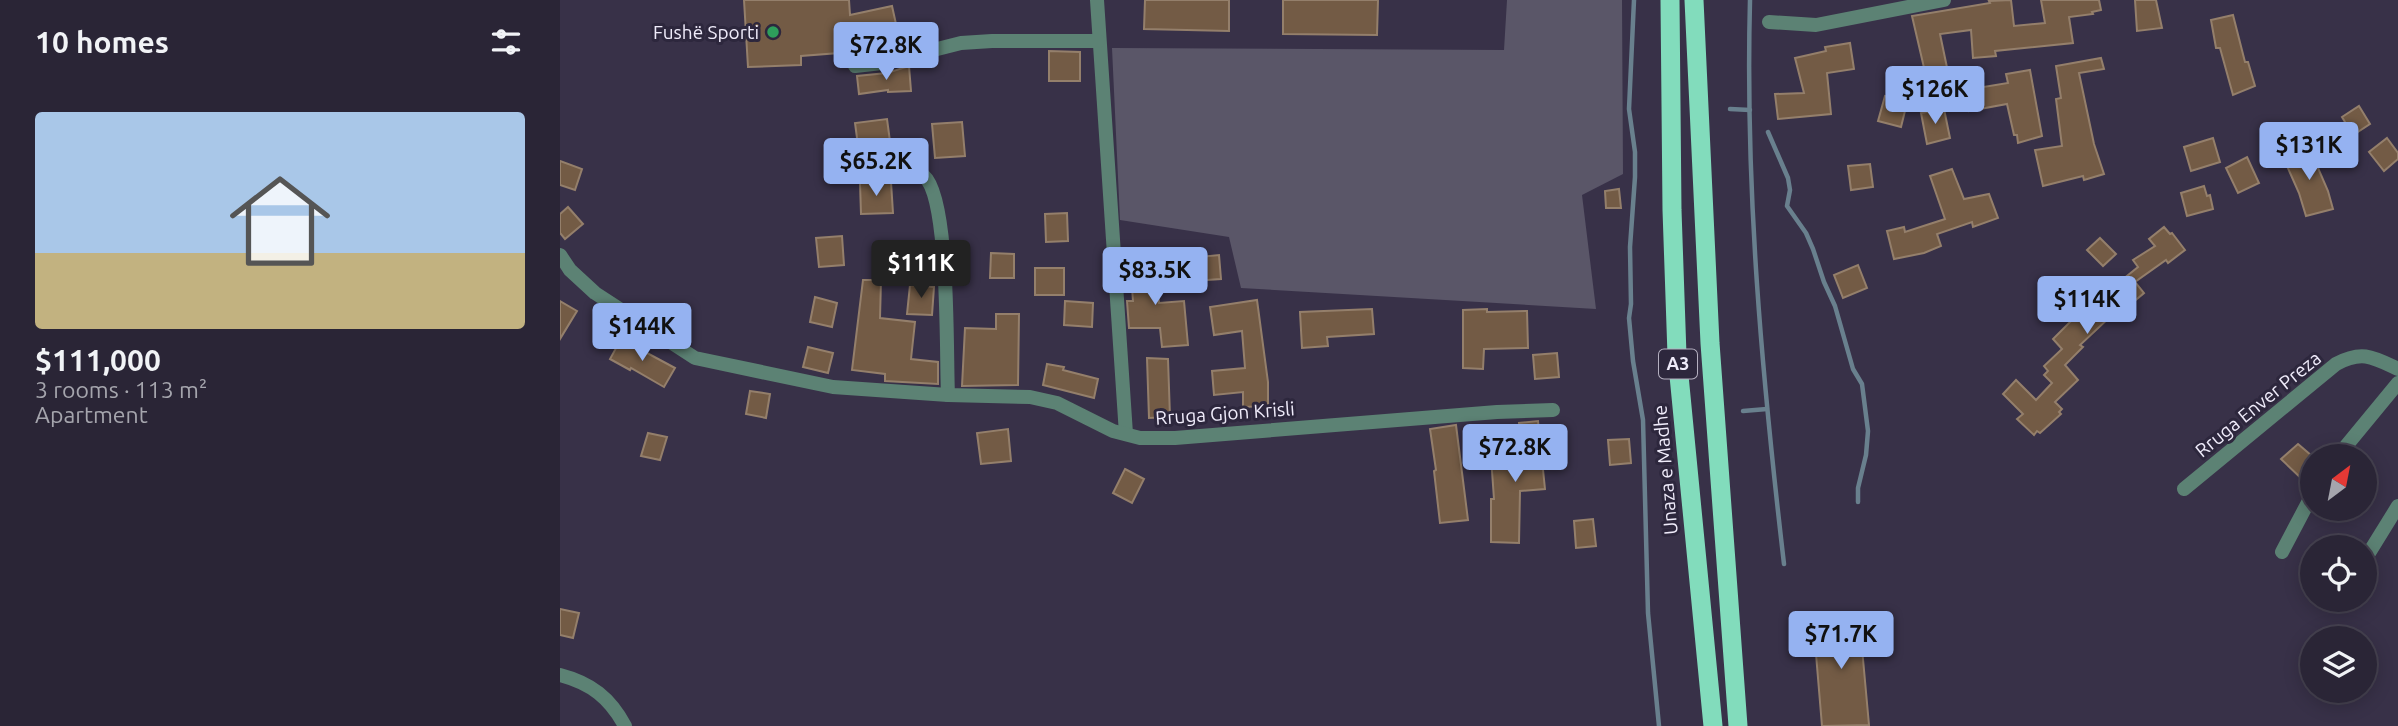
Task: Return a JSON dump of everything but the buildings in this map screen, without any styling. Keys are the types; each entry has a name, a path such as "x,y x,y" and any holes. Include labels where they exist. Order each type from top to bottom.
{"highway":[{"name":"Unaza e Madhe","path":"1670,0 1672,210 1677,355 1713,726"},
{"name":"A3","path":"1694,0 1710,343 1738,726"}],"street":[{"path":"1097,0 1126,434"},
{"path":"1769,23 1816,25 1944,0"},
{"path":"855,66 882,63 961,43 1098,41"},
{"path":"845,168 893,166 909,169 925,176 932,188 942,231 948,395"},
{"name":"Rruga Gjon Krisli","path":"560,255 570,270 596,293 695,358 833,387 1039,399 1057,403 1099,426 1140,438 1175,438 1497,412 1553,410"},
{"name":"Rruga Enver Preza","path":"2184,489 2336,364 2349,357 2367,355 2398,369"},
{"path":"2348,444 2398,383"},
{"path":"2377,540 2398,506"},
{"path":"2282,552 2300,518"},
{"path":"560,675 579,680 605,698 625,726"}],"shaded area":[{"path":"1507,0 1622,0 1623,174 1582,195 1596,309 1241,288 1229,237 1120,220 1112,48 1504,50"}],"waterway":[{"path":"1634,0 1629,109 1635,152 1635,177 1629,318 1643,420 1648,613 1659,726"},
{"path":"1750,0 1750,141 1757,282 1784,564"},
{"path":"1730,109 1750,110"},
{"path":"1768,132 1788,178 1790,190 1787,206 1806,233 1813,249 1835,306 1853,369 1862,384 1868,431 1858,502"},
{"path":"1743,411 1767,409"}],"place":[{"name":"Fushë Sporti","path":"773,32"}]}
